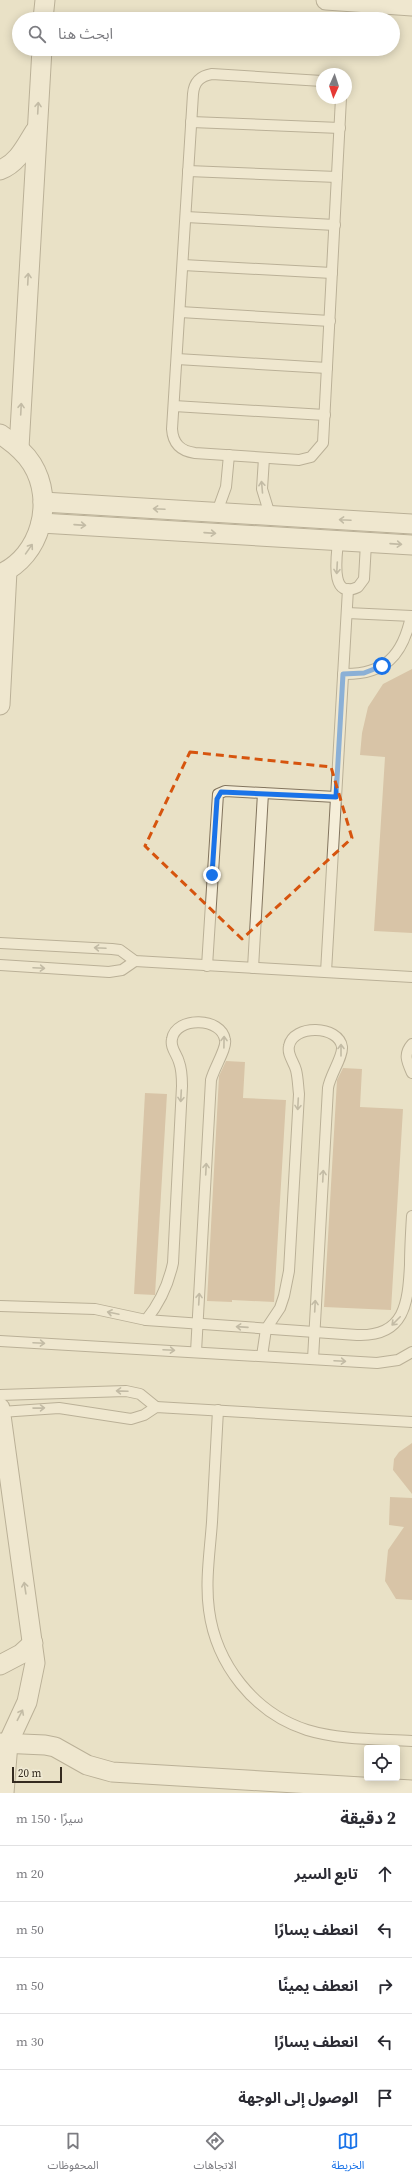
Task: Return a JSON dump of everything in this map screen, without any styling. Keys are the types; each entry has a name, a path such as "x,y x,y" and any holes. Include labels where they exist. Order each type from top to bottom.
{"street":[{"path":"43,12 44,0"},
{"path":"326,0 412,6"},
{"path":"19,448 42,56"},
{"path":"0,170 9,166 19,158 37,128"},
{"path":"0,434 19,448 32,464 40,482 43,502 41,523 34,542 23,558 4,573 0,705"},
{"path":"43,502 412,524"},
{"path":"41,523 412,546"},
{"path":"0,1408 35,1663 31,1689 4,1743 4,1793"},
{"path":"0,1665 21,1654 33,1643"},
{"path":"4,1743 55,1747 87,1765 112,1772 412,1790"}],"lane":[{"path":"316,81 207,74 198,80 193,89 173,435 178,446 189,452 299,460 311,457 323,443 341,104"},
{"path":"192,122 340,128"},
{"path":"188,171 337,177"},
{"path":"186,217 335,225"},
{"path":"182,265 332,273"},
{"path":"180,312 330,321"},
{"path":"177,359 327,368"},
{"path":"174,406 325,415"},
{"path":"217,512 226,488 229,456"},
{"path":"264,458 262,489 270,516"},
{"path":"338,541 336,577 340,585 348,589 358,587 364,579 366,543"},
{"path":"326,972 348,589"},
{"path":"343,674 364,673 389,661 402,646 412,616 347,612"},
{"path":"207,966 218,794 225,791 336,797"},
{"path":"253,968 263,793"},
{"path":"0,943 120,950 135,961 412,977"},
{"path":"0,966 109,972 122,970 135,961"},
{"path":"146,1320 161,1300 173,1263 182,1086 181,1069 173,1048 172,1037 178,1028 198,1023 218,1028 222,1032 226,1041 223,1051 216,1063 211,1080 196,1352"},
{"path":"262,1356 266,1329 280,1308 289,1271 298,1077 290,1056 289,1045 291,1040 299,1033 315,1031 335,1036 341,1044 342,1049 340,1059 332,1071 328,1088 313,1359"},
{"path":"412,1044 408,1048 406,1059 412,1073"},
{"path":"0,1306 95,1310 146,1320 367,1336 386,1330 400,1317 408,1299 412,1216"},
{"path":"0,1341 388,1362 398,1360 412,1352"},
{"path":"0,1395 126,1391 140,1394 156,1407 412,1422"},
{"path":"0,1412 59,1408 131,1418 144,1415 156,1407"},
{"path":"218,1410 208,1591 212,1627 225,1660 234,1676 259,1702 289,1722 323,1734 412,1741"}],"highlighted area":[{"path":"190,752 331,767 352,838 242,939 145,846"}],"building":[{"path":"412,669 412,933 374,931 385,757 360,755 362,733 368,707 383,684"},
{"path":"226,1061 245,1062 243,1098 286,1100 274,1302 232,1300 232,1302 207,1301 219,1076"},
{"path":"343,1068 362,1069 360,1107 403,1109 391,1310 324,1307 337,1080"},
{"path":"145,1093 167,1094 155,1295 134,1294"},
{"path":"412,1443 412,1494 393,1470 394,1459 399,1452"},
{"path":"390,1497 412,1498 412,1600 396,1599 385,1581 388,1550 404,1527 389,1525"}],"route":[{"path":"212,875 217,799 218,794 221,792 336,797 343,674 364,673 382,666"}]}
